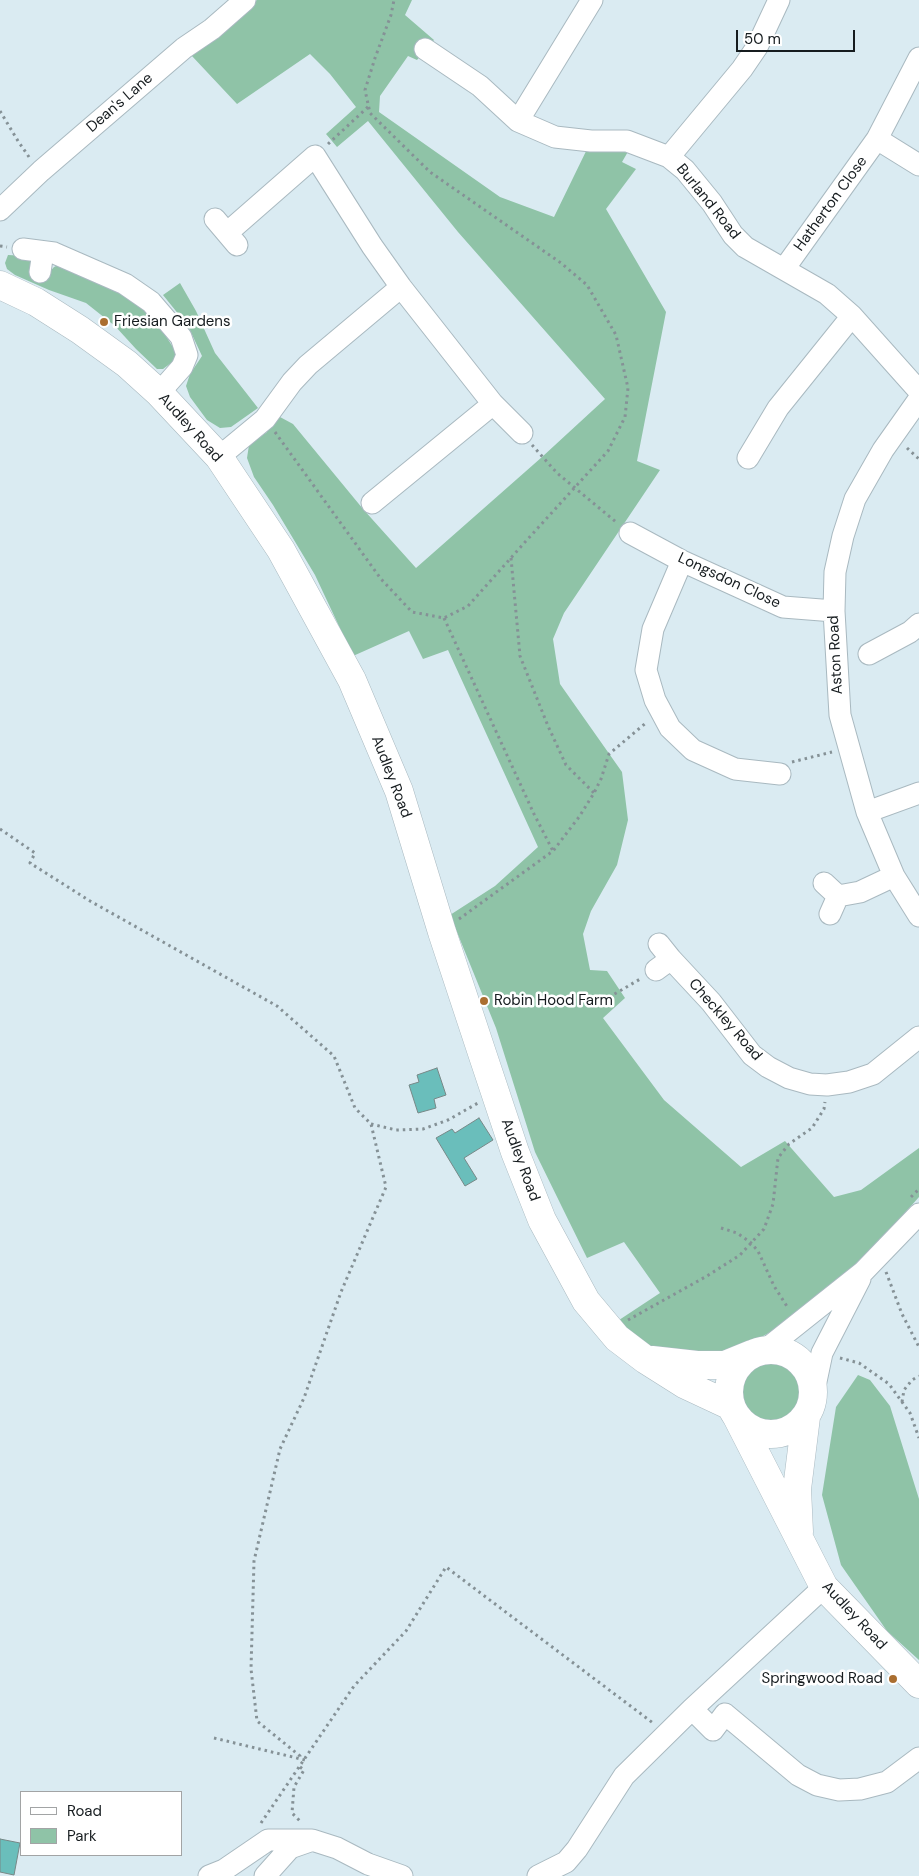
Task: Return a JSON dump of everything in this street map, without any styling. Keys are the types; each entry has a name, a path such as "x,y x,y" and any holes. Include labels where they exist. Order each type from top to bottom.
{"main road":[{"name":"Audley Road","path":"0,285 36,302 80,330 127,364 159,393 219,457 281,550 352,680 399,792 442,932 515,1152 542,1220 586,1301 617,1338 646,1360 734,1412 824,1587 919,1684"},
{"path":"646,1360 697,1365 725,1365 760,1351 779,1350 796,1357 807,1368 812,1378 813,1402 806,1417 782,1433 768,1434 750,1429 734,1412 729,1390 732,1375 741,1362 760,1351"},
{"name":"Audley Road","path":"799,1541 797,1489 806,1417"}],"street":[{"name":"Dean's Lane","path":"0,210 41,171 184,48 212,29 245,0"},
{"path":"518,121 592,0"},
{"path":"669,157 742,69 757,48 779,0"},
{"name":"Burland Road","path":"425,49 480,86 518,121 555,137 591,141 627,141 634,151 669,157 685,170 712,203 733,235 745,247 826,294 852,316 919,391"},
{"name":"Hatherton Close","path":"784,269 878,140 919,58"},
{"path":"878,140 919,165"},
{"path":"226,232 321,150 372,246 401,287 493,404 522,433"},
{"path":"23,249 42,262 54,253 126,284 151,302 181,338 187,355 182,367 159,393"},
{"path":"219,457 265,419 292,382 308,365 401,287"},
{"path":"748,458 778,408 852,316"},
{"name":"Aston Road","path":"919,399 883,450 855,499 843,536 837,563 834,610 840,715 866,812 894,876 919,916"},
{"path":"372,503 493,404"},
{"name":"Longsdon Close","path":"630,533 682,560 783,607 834,610"},
{"path":"682,560 653,629 646,670 655,700 670,728 694,750 735,769 780,774"},
{"path":"869,654 910,632 919,624"},
{"path":"866,812 919,793"},
{"path":"831,898 860,892 894,876"},
{"name":"Checkley Road","path":"662,958 711,1002 752,1055 768,1068 790,1078 810,1084 827,1085 848,1082 873,1074 919,1037"},
{"path":"814,1391 822,1353 912,1209"},
{"path":"760,1351 872,1274"},
{"path":"538,1876 566,1862 578,1849 624,1776 692,1709 824,1587"},
{"path":"692,1709 713,1730 725,1714 798,1775 817,1785 839,1790 860,1789 886,1782 919,1758"},
{"path":"209,1876 224,1870 268,1840 312,1840 337,1848 368,1864 402,1876"},
{"path":"265,1876 290,1848 312,1840"}],"path":[{"path":"321,150 369,106"},
{"path":"0,111 18,141 41,171"},
{"path":"522,433 557,473 630,533"},
{"path":"511,558 520,656 566,765 594,793"},
{"path":"444,618 534,814 553,851"},
{"path":"442,932 553,851 594,793 601,779 609,754 661,710"},
{"path":"780,774 786,764 849,748"},
{"path":"0,828 35,853 30,863 90,901 277,1006 334,1056 355,1108 371,1124 386,1186 341,1292 304,1398 280,1449 254,1561 251,1668 257,1721 300,1756 300,1759"},
{"path":"592,1007 662,958"},
{"path":"625,1322 707,1276 740,1255 764,1229 774,1204 778,1158 789,1144 812,1128 824,1109 827,1085"},
{"path":"371,1124 396,1130 423,1129 448,1120 496,1093"},
{"path":"912,1209 919,1189"},
{"path":"721,1228 737,1233 750,1242 758,1251 774,1286 797,1325"},
{"path":"872,1274 886,1271 902,1314 919,1347"},
{"path":"822,1353 859,1364 889,1384 910,1413 919,1438"},
{"path":"902,1403 904,1390 912,1380 919,1376"},
{"path":"261,1845 254,1834 354,1686 406,1631 446,1567 667,1734"},
{"path":"214,1738 305,1760"},
{"path":"300,1767 304,1770 294,1787 292,1813 305,1826 312,1840"}],"green space":[{"path":"257,0 412,0 405,15 434,40 417,60 408,56 380,96 379,112 500,197 554,217 591,141 633,143 622,162 636,169 606,209 666,312 637,461 660,470 564,613 553,639 560,684 622,772 628,820 617,865 591,911 583,934 590,970 607,971 625,998 603,1018 664,1100 741,1167 785,1141 834,1197 861,1190 919,1148 919,1197 894,1225 845,1276 788,1322 749,1344 723,1355 663,1352 631,1337 613,1324 660,1293 624,1242 587,1258 535,1152 496,1028 450,915 495,886 538,847 448,650 423,659 409,631 353,656 315,575 254,477 247,458 249,445 267,432 265,431 280,417 293,424 363,509 416,568 605,399 458,232 368,121 337,147 326,134 356,107 330,74 310,54 237,104 191,55"},
{"path":"8,255 27,256 31,261 32,271 46,276 54,267 60,264 121,290 155,319 176,352 175,360 163,369 157,369 115,326 86,303 49,290 15,275 7,269 5,263"},
{"path":"180,283 196,311 215,353 258,408 231,427 220,428 207,420 190,397 186,386 190,374 202,356 188,326 163,295"},
{"path":"771,1359 789,1365 797,1373 803,1391 797,1409 789,1417 771,1423 753,1417 745,1409 739,1391 745,1373 753,1365"},
{"path":"858,1375 870,1380 890,1406 919,1499 919,1660 887,1631 841,1565 822,1495 836,1407"}],"building":[{"path":"437,1068 446,1095 434,1099 436,1108 418,1113 409,1085 419,1082 417,1075"},
{"path":"479,1118 493,1140 464,1158 477,1179 465,1186 436,1138 452,1129 455,1133"},
{"path":"0,1839 20,1843 14,1875 0,1872"}],"place":[{"name":"Friesian Gardens","path":"104,322"},
{"name":"Robin Hood Farm","path":"484,1001"},
{"name":"Springwood Road","path":"893,1679"}]}
